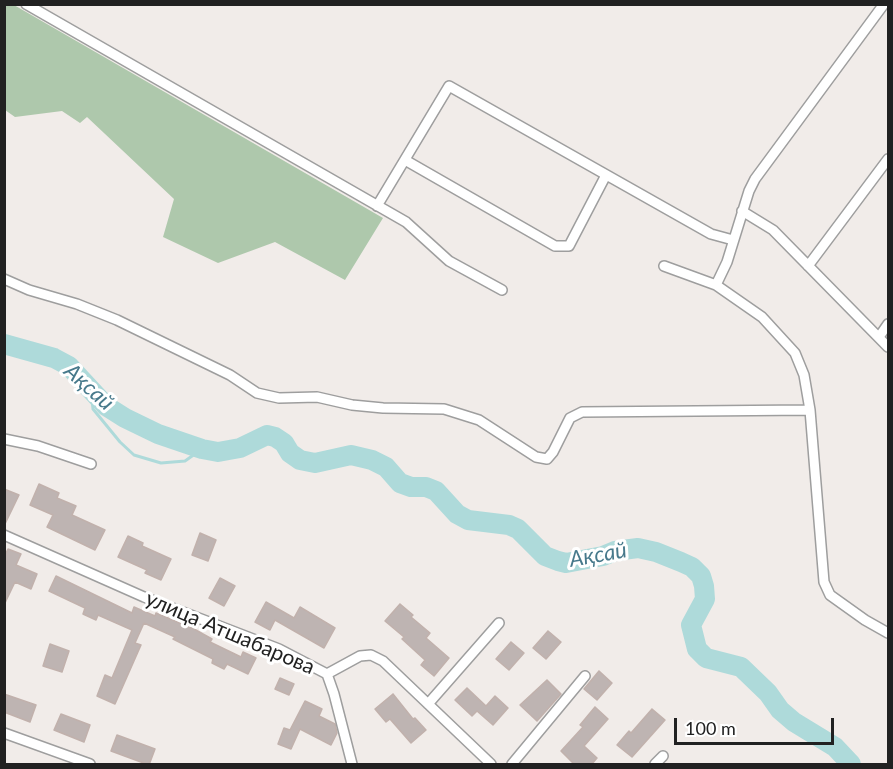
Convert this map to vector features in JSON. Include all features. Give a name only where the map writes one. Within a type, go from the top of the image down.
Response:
[{"type":"street","points":[[26,4],[406,222],[449,261],[502,290]]},
{"type":"street","points":[[716,285],[727,262],[754,179],[884,4]]},
{"type":"street","points":[[377,206],[449,86],[711,234],[733,240]]},
{"type":"street","points":[[808,266],[888,159]]},
{"type":"street","points":[[405,160],[555,246],[569,246],[606,175]]},
{"type":"street","points":[[742,211],[773,230],[888,347]]},
{"type":"street","points":[[664,266],[716,285],[762,317],[795,352],[804,375],[810,410],[824,582],[830,595],[888,633]]},
{"type":"street","points":[[4,279],[29,290],[77,304],[117,320],[230,375],[257,393],[279,398],[317,396],[352,405],[383,408],[444,409],[479,420],[536,457],[547,459],[554,452],[570,418],[582,412],[810,410]]},
{"type":"street","points":[[879,336],[888,324]]},
{"type":"street","points":[[4,439],[38,446],[91,464]]},
{"type":"street","name":"улица Атшабарова","points":[[4,535],[144,597],[279,649],[327,674],[360,656],[371,655],[383,661],[491,765]]},
{"type":"street","points":[[428,704],[499,623]]},
{"type":"street","points":[[327,674],[352,765]]},
{"type":"street","points":[[512,765],[585,676]]},
{"type":"street","points":[[4,733],[90,765]]},
{"type":"street","points":[[655,765],[663,756]]},
{"type":"green space","points":[[4,5],[14,5],[383,218],[345,280],[275,242],[218,263],[163,237],[174,199],[87,117],[80,123],[62,111],[15,117],[5,110]]},
{"type":"building","points":[[39,484],[59,493],[57,498],[76,506],[72,515],[105,530],[95,550],[47,527],[53,515],[30,505]]},
{"type":"building","points":[[4,489],[19,495],[4,526]]},
{"type":"building","points":[[200,533],[216,540],[208,561],[192,555]]},
{"type":"building","points":[[128,536],[143,543],[142,546],[171,559],[161,580],[145,573],[147,570],[118,557]]},
{"type":"building","points":[[8,549],[21,554],[16,565],[37,574],[31,589],[15,582],[4,605],[4,557]]},
{"type":"building","points":[[56,576],[132,613],[134,607],[155,616],[156,613],[194,629],[212,639],[210,642],[241,657],[243,652],[256,658],[248,674],[227,664],[224,669],[212,663],[213,659],[173,639],[175,637],[144,623],[135,643],[141,645],[115,704],[97,696],[105,675],[112,678],[132,630],[98,615],[96,620],[83,614],[85,608],[49,591]]},
{"type":"building","points":[[220,578],[235,586],[224,606],[209,598]]},
{"type":"building","points":[[266,602],[294,618],[300,607],[335,628],[324,648],[275,620],[270,630],[255,622]]},
{"type":"building","points":[[400,604],[430,633],[426,638],[449,658],[434,676],[421,665],[425,660],[402,639],[404,637],[385,621]]},
{"type":"building","points":[[548,631],[561,642],[546,659],[533,648]]},
{"type":"building","points":[[511,642],[524,653],[509,670],[496,659]]},
{"type":"building","points":[[50,644],[69,651],[62,672],[43,666]]},
{"type":"building","points":[[599,671],[612,683],[597,700],[584,689]]},
{"type":"building","points":[[280,678],[294,684],[289,695],[275,689]]},
{"type":"building","points":[[547,680],[561,694],[537,721],[520,705]]},
{"type":"building","points":[[467,688],[486,706],[495,696],[508,708],[493,725],[477,711],[472,716],[455,700]]},
{"type":"building","points":[[4,694],[36,705],[30,722],[4,712]]},
{"type":"building","points":[[393,694],[413,719],[415,718],[426,730],[411,743],[390,719],[386,722],[375,709]]},
{"type":"building","points":[[305,701],[322,709],[319,716],[335,724],[337,733],[331,745],[300,729],[291,749],[278,744],[284,728],[290,730]]},
{"type":"building","points":[[595,707],[608,719],[584,746],[597,758],[591,765],[575,765],[561,751],[583,727],[580,725]]},
{"type":"building","points":[[652,709],[665,720],[632,757],[617,745]]},
{"type":"building","points":[[61,714],[90,725],[84,742],[54,730]]},
{"type":"building","points":[[117,735],[155,749],[149,765],[111,751]]},
{"type":"waterway","name":"Ақсай","points":[[4,344],[54,358],[69,366],[106,406],[125,418],[158,434],[202,449],[218,452],[240,448],[267,435],[284,443],[290,453],[300,460],[315,463],[351,455],[372,460],[386,467],[400,483],[436,491],[457,514],[468,520],[509,525],[518,529],[545,556],[558,561],[566,563],[638,548],[656,552],[692,567],[701,576],[705,599],[691,625],[697,649],[706,658],[741,667],[768,693],[780,710],[794,722],[835,747],[851,764]]},
{"type":"waterway","points":[[91,390],[93,409],[120,442],[134,455],[161,463],[185,461],[202,449]]}]
